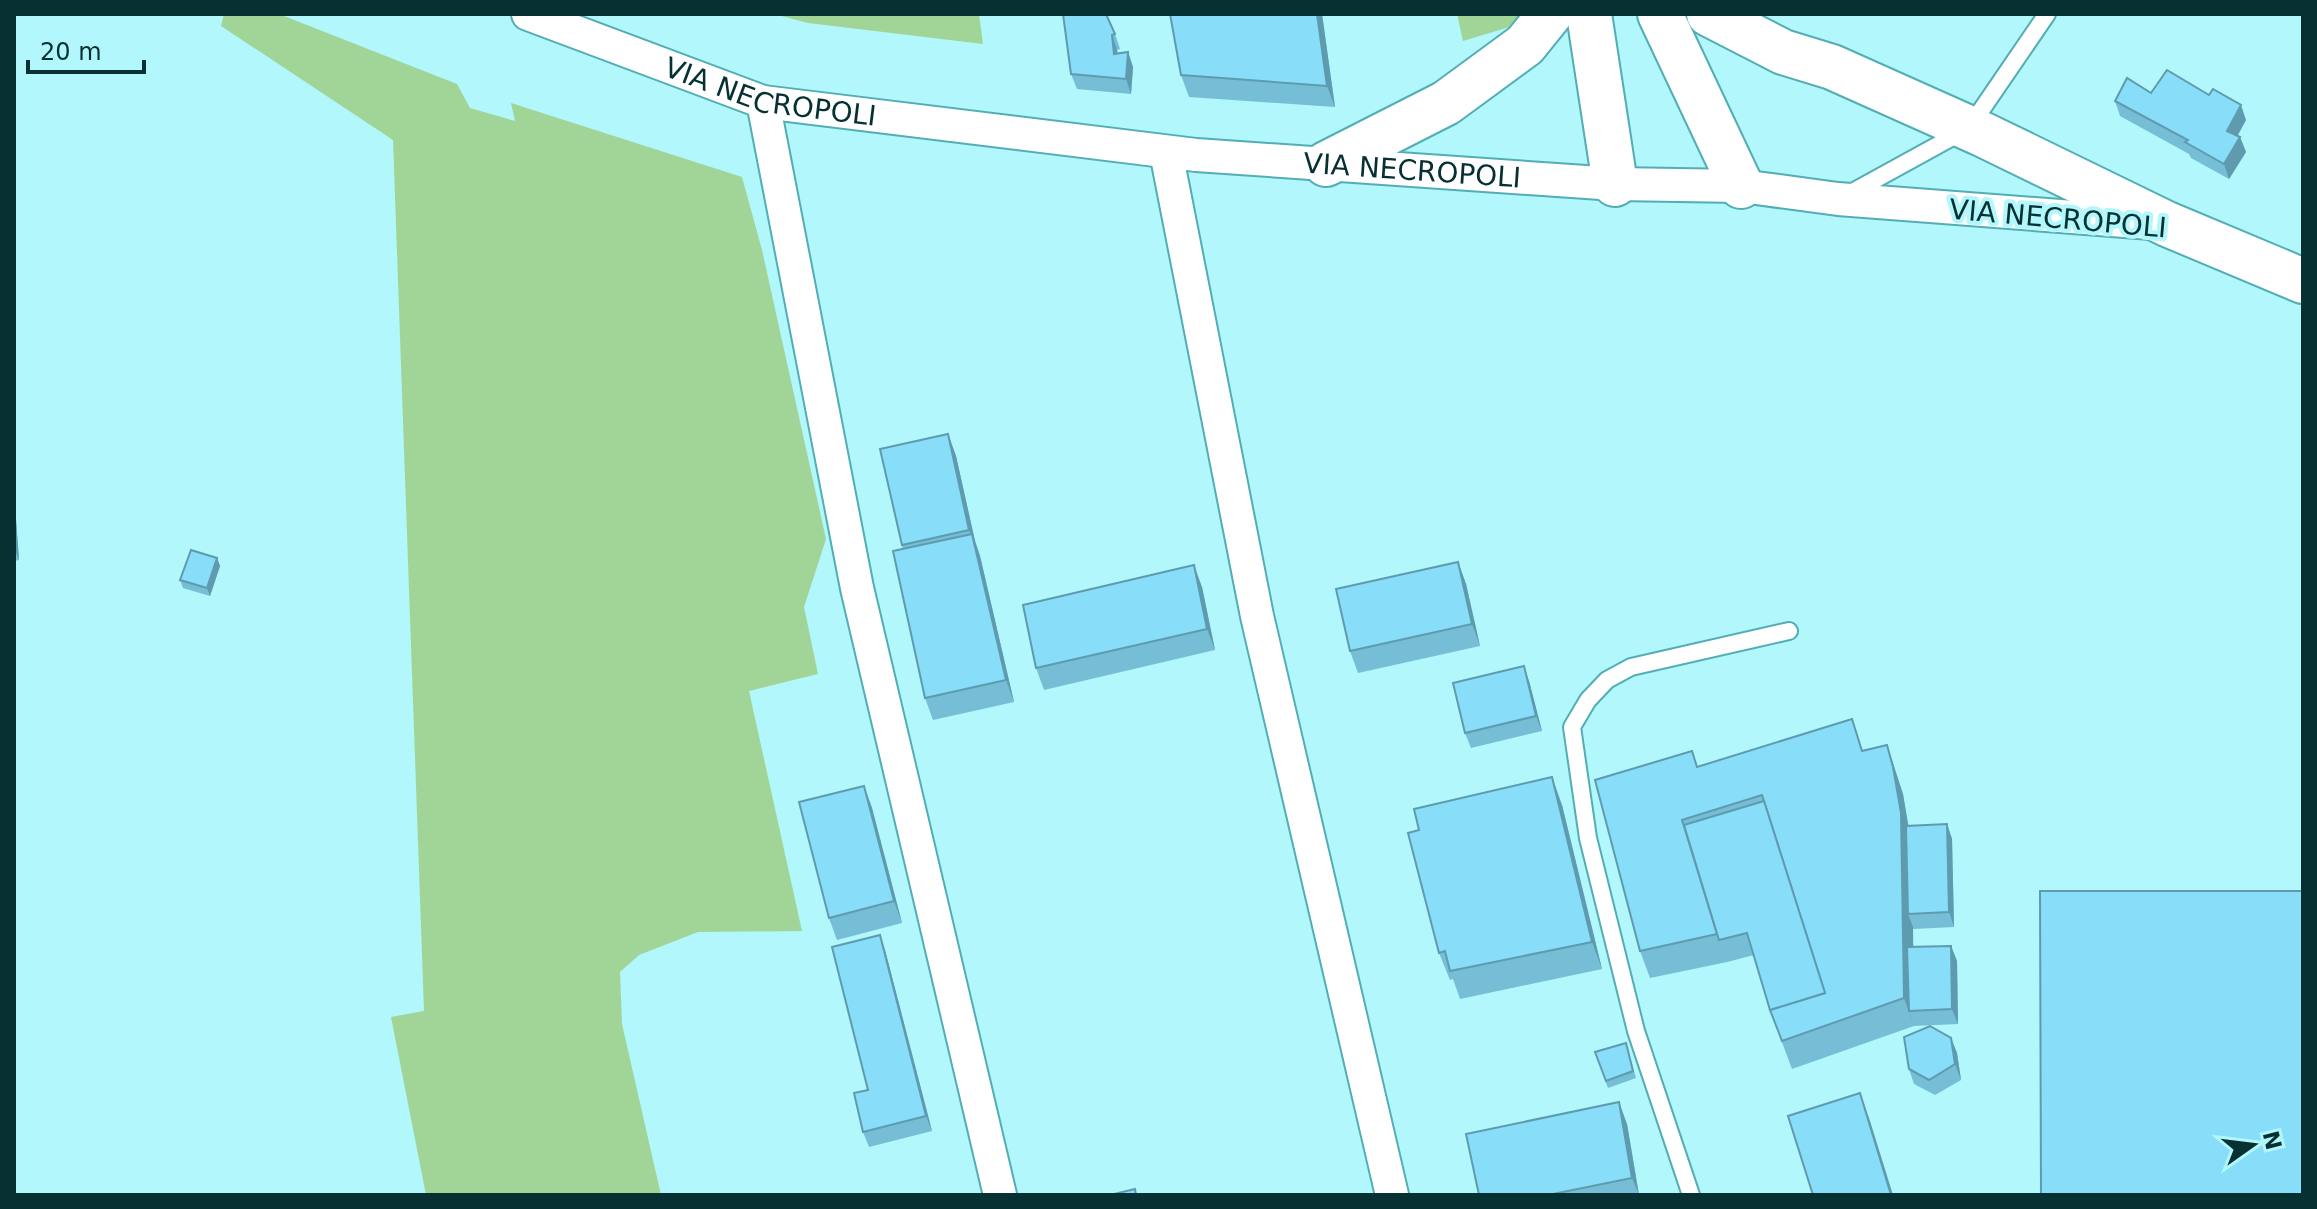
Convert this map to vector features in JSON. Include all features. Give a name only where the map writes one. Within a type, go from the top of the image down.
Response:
[{"type":"main road","points":[[1326,164],[1446,103],[1525,45],[1550,14]]},
{"type":"main road","points":[[1589,14],[1615,184]]},
{"type":"main road","points":[[1660,14],[1741,186]]},
{"type":"main road","points":[[1709,14],[1783,52],[1832,67],[1969,128],[2167,224]]},
{"type":"main road","name":"VIA NECROPOLI","points":[[2167,224],[2303,281]]},
{"type":"street","name":"VIA NECROPOLI","points":[[528,14],[763,102],[1166,152],[1615,184],[1741,186],[1838,199],[2167,224]]},
{"type":"street","points":[[763,102],[857,588],[1000,1195]]},
{"type":"street","points":[[1166,152],[1257,616],[1392,1195]]},
{"type":"lane","points":[[1838,199],[1969,128],[2047,14]]},
{"type":"lane","points":[[1691,1195],[1636,1031],[1588,838],[1572,727],[1588,700],[1607,680],[1631,667],[1789,631]]},
{"type":"green space","points":[[224,14],[279,14],[457,84],[470,108],[515,121],[511,103],[742,177],[762,250],[826,539],[804,607],[818,674],[749,691],[802,931],[698,932],[639,955],[620,972],[622,1024],[661,1195],[426,1195],[391,1017],[424,1011],[393,140],[221,26]]},
{"type":"green space","points":[[774,14],[979,14],[983,44],[808,23]]},
{"type":"green space","points":[[1457,14],[1530,14],[1516,25],[1463,41]]},
{"type":"building","points":[[1063,14],[1106,14],[1115,34],[1112,35],[1114,54],[1128,52],[1126,79],[1071,74]]},
{"type":"building","points":[[1170,14],[1317,14],[1327,86],[1181,75]]},
{"type":"building","points":[[2167,70],[2209,95],[2213,89],[2241,105],[2227,131],[2240,137],[2224,164],[2185,142],[2188,140],[2115,101],[2127,78],[2151,93]]},
{"type":"building","points":[[948,434],[969,530],[902,545],[880,449]]},
{"type":"building","points":[[972,534],[1006,680],[925,698],[893,551]]},
{"type":"building","points":[[191,550],[217,558],[207,588],[180,580]]},
{"type":"building","points":[[1458,562],[1472,624],[1350,651],[1336,589]]},
{"type":"building","points":[[1194,565],[1207,629],[1036,668],[1023,605]]},
{"type":"building","points":[[1524,666],[1536,716],[1465,733],[1453,683]]},
{"type":"building","points":[[1852,719],[1862,751],[1887,745],[1893,767],[1901,813],[1904,998],[1782,1041],[1770,1010],[1825,993],[1762,795],[1682,820],[1717,934],[1640,951],[1595,780],[1692,751],[1697,767]]},
{"type":"building","points":[[1552,777],[1592,942],[1450,971],[1445,951],[1439,953],[1408,833],[1419,830],[1414,809]]},
{"type":"building","points":[[864,786],[894,901],[829,918],[799,802]]},
{"type":"building","points":[[1764,801],[1825,993],[1770,1010],[1747,933],[1719,940],[1684,825]]},
{"type":"building","points":[[1947,824],[1949,912],[1908,914],[1906,826]]},
{"type":"building","points":[[2040,891],[2303,891],[2303,1195],[2041,1195]]},
{"type":"building","points":[[880,935],[926,1116],[863,1132],[854,1093],[868,1090],[832,947]]},
{"type":"building","points":[[1951,946],[1952,1009],[1909,1011],[1907,947]]},
{"type":"building","points":[[1930,1026],[1951,1038],[1955,1064],[1929,1080],[1909,1069],[1904,1037]]},
{"type":"building","points":[[1626,1043],[1633,1071],[1606,1081],[1595,1052]]},
{"type":"building","points":[[1860,1093],[1891,1195],[1813,1195],[1788,1116]]},
{"type":"building","points":[[1619,1102],[1632,1178],[1548,1195],[1479,1195],[1466,1134]]},
{"type":"building","points":[[1135,1189],[1136,1195],[1110,1195]]}]
